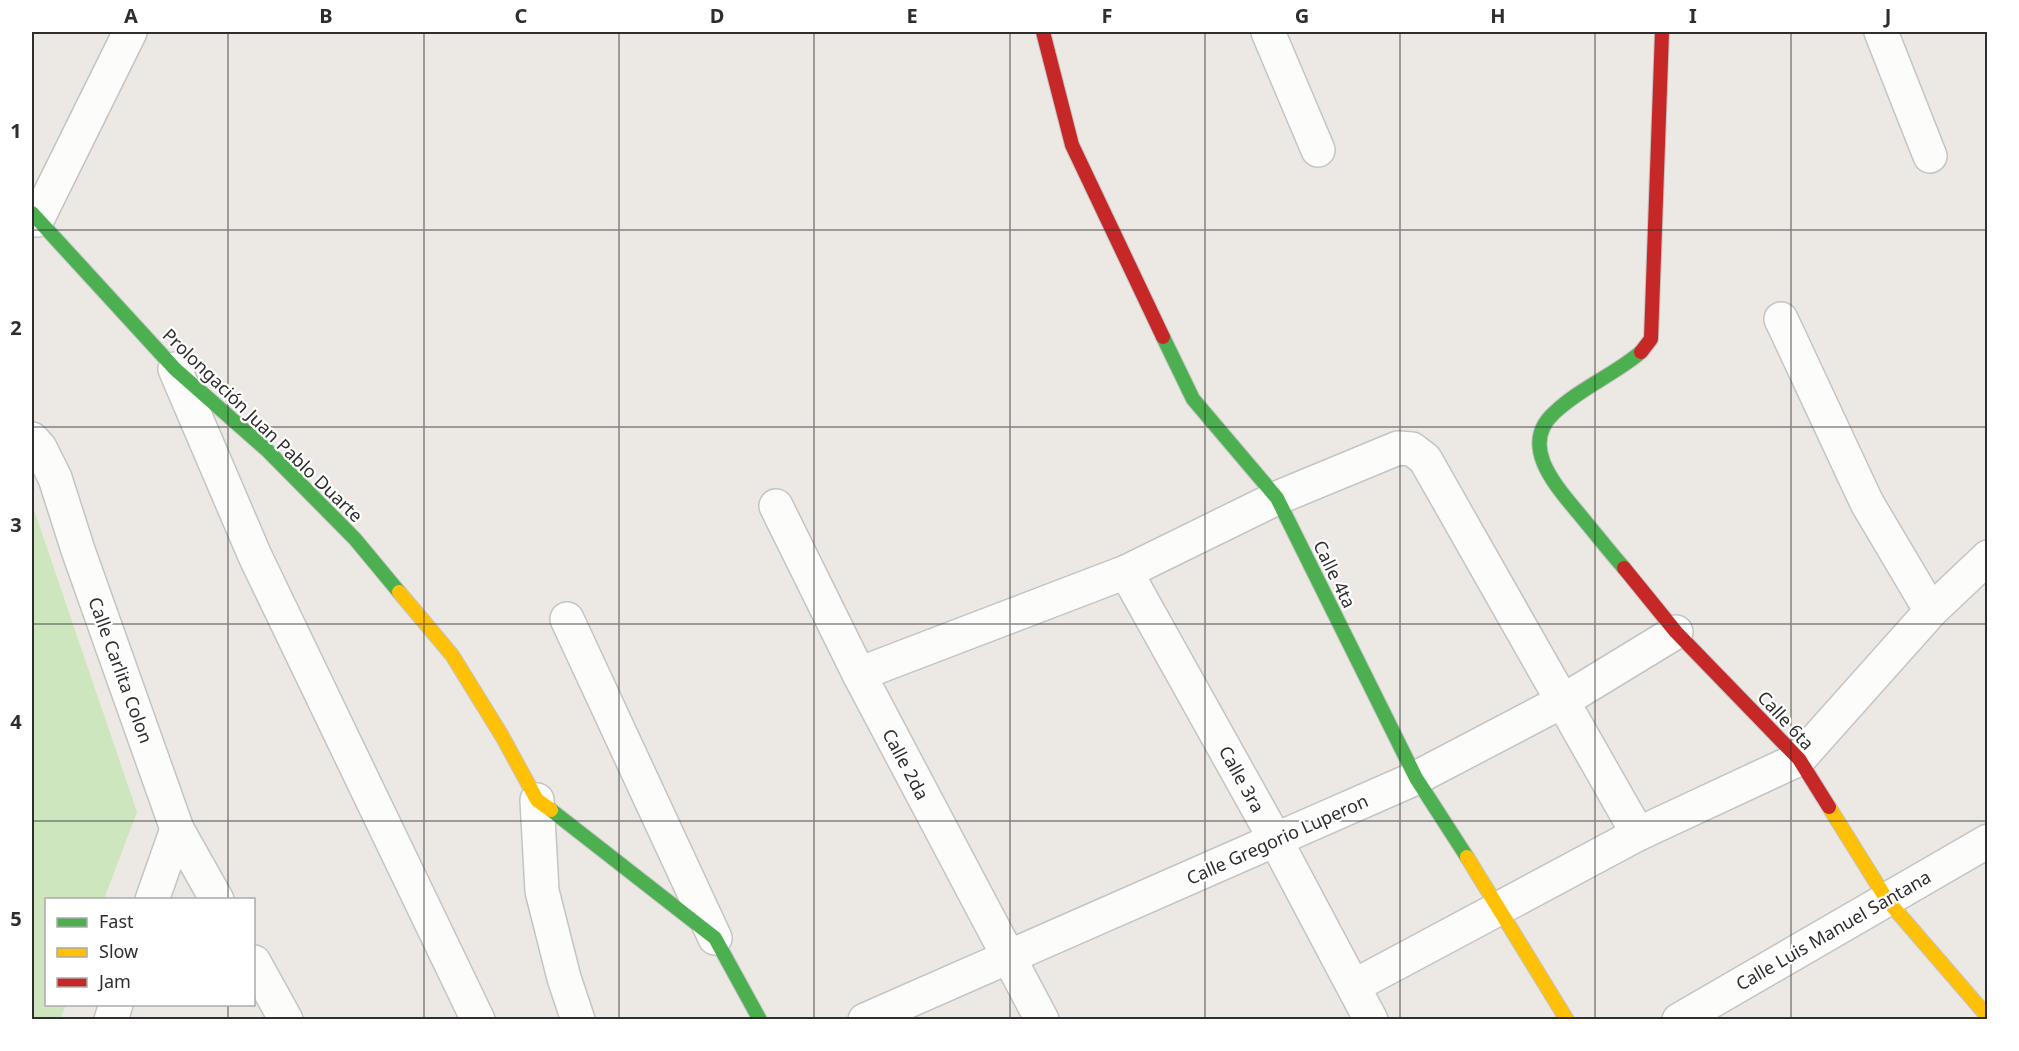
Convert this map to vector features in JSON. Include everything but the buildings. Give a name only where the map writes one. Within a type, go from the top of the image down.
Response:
[{"type":"street","points":[[34,216],[130,32]]},
{"type":"street","name":"Calle 4ta","points":[[1043,32],[1072,145],[1193,399],[1277,498],[1416,778],[1501,909],[1568,1020]]},
{"type":"street","points":[[1268,32],[1318,150]]},
{"type":"street","name":"Calle 6ta","points":[[1662,32],[1651,339],[1647,348],[1610,375],[1554,410],[1540,432],[1542,461],[1548,476],[1676,632],[1799,759],[1887,900],[1988,1017]]},
{"type":"street","points":[[1881,32],[1930,156]]},
{"type":"street","name":"Prolongación Juan Pablo Duarte","points":[[34,216],[175,369],[267,450],[355,539],[452,655],[502,736],[537,800],[715,938],[759,1020]]},
{"type":"street","points":[[1781,319],[1867,503],[1931,611]]},
{"type":"street","points":[[175,369],[255,556],[478,1020]]},
{"type":"street","name":"Calle Carlita Colon","points":[[32,439],[40,448],[55,478],[177,829],[216,898]]},
{"type":"street","points":[[859,674],[1126,572],[1277,498],[1398,448],[1412,449],[1425,459],[1638,834]]},
{"type":"street","name":"Calle 2da","points":[[776,506],[859,674],[1042,1020]]},
{"type":"street","points":[[1353,986],[1638,834],[1799,759],[1931,611],[1988,557]]},
{"type":"street","name":"Calle 3ra","points":[[1126,572],[1275,839],[1371,1020]]},
{"type":"street","points":[[567,619],[715,938]]},
{"type":"street","name":"Calle Gregorio Luperon","points":[[865,1020],[1416,778],[1561,702],[1676,632]]},
{"type":"street","points":[[537,800],[542,891],[578,1020]]},
{"type":"street","points":[[153,898],[177,829]]},
{"type":"street","name":"Calle Luis Manuel Santana","points":[[1679,1020],[1988,841]]},
{"type":"street","points":[[255,964],[286,1020]]},
{"type":"green space","points":[[32,504],[137,812],[104,898],[45,898],[45,1006],[66,1006],[60,1019],[32,1019]]},
{"type":"traffic: fast","points":[[32,213],[175,369],[267,450],[355,539],[399,592]]},
{"type":"traffic: fast","points":[[1163,337],[1193,399],[1277,498],[1416,778],[1467,857]]},
{"type":"traffic: fast","points":[[1624,568],[1552,479],[1540,452],[1540,439],[1544,426],[1564,404],[1641,352]]},
{"type":"traffic: fast","points":[[551,810],[715,938],[760,1020]]},
{"type":"traffic: slow","points":[[399,592],[452,655],[502,736],[537,800],[551,810]]},
{"type":"traffic: slow","points":[[1829,807],[1887,900],[1988,1017]]},
{"type":"traffic: slow","points":[[1467,857],[1567,1020]]},
{"type":"traffic: jam","points":[[1043,32],[1072,145],[1163,337]]},
{"type":"traffic: jam","points":[[1641,352],[1651,339],[1662,32]]},
{"type":"traffic: jam","points":[[1624,568],[1676,632],[1799,759],[1829,807]]}]
